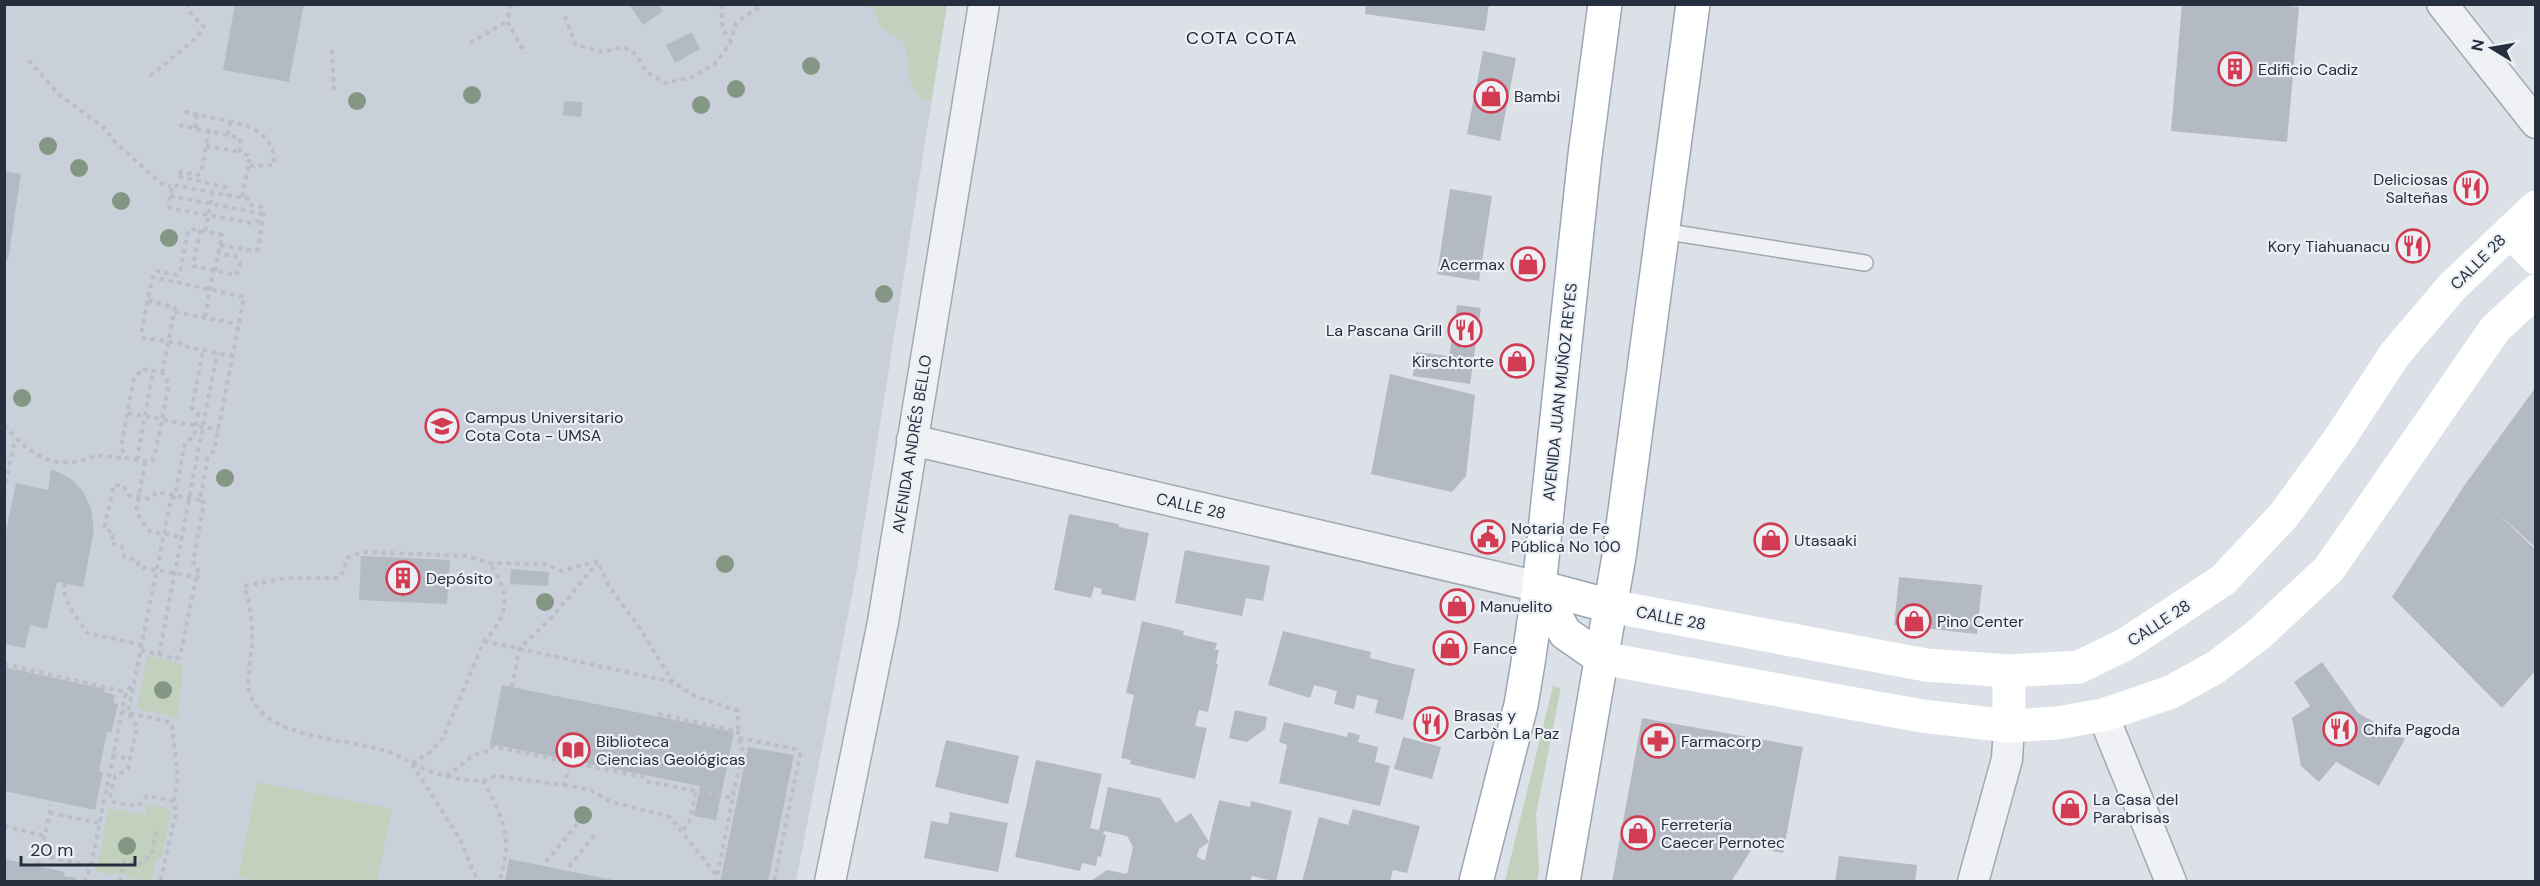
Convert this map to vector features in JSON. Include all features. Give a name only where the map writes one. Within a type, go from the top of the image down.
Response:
[{"type":"main road","name":"AVENIDA JUAN MUÑOZ REYES","points":[[1476,882],[1521,705],[1539,587],[1585,155],[1605,4]]},
{"type":"main road","points":[[1563,882],[1619,556],[1693,4]]},
{"type":"main road","name":"CALLE 28","points":[[1539,587],[1610,606],[1926,665],[2009,671],[2079,667],[2126,644],[2223,580],[2284,515],[2340,438],[2395,354],[2452,287],[2535,207]]},
{"type":"main road","points":[[2510,231],[2535,258]]},
{"type":"main road","points":[[1539,587],[1565,633],[1601,658],[1922,716],[2009,726],[2057,723],[2103,715],[2170,692],[2216,667],[2258,635],[2329,569],[2495,328],[2535,291]]},
{"type":"main road","points":[[2079,667],[2103,715]]},
{"type":"main road","points":[[2009,671],[2009,726]]},
{"type":"street","name":"AVENIDA ANDRÉS BELLO","points":[[830,882],[884,622],[984,4]]},
{"type":"street","points":[[2442,4],[2535,123]]},
{"type":"street","name":"CALLE 28","points":[[912,440],[1539,587]]},
{"type":"street","points":[[2103,715],[2171,882]]},
{"type":"street","points":[[1973,882],[2007,759],[2009,726]]},
{"type":"lane","points":[[1662,231],[1865,263]]},
{"type":"path","points":[[150,76],[181,52],[204,27],[190,12],[187,4]]},
{"type":"path","points":[[511,4],[507,21],[525,53]]},
{"type":"path","points":[[722,4],[721,23],[731,41]]},
{"type":"path","points":[[565,16],[575,44],[602,52],[624,46],[637,55],[646,72],[666,83],[692,76],[715,64],[731,41],[736,23],[763,4]]},
{"type":"path","points":[[470,43],[507,21]]},
{"type":"path","points":[[332,50],[334,92]]},
{"type":"path","points":[[29,60],[57,93],[103,127],[116,143],[161,183],[171,187]]},
{"type":"path","points":[[180,111],[245,123],[261,134],[269,143],[274,165],[248,166]]},
{"type":"path","points":[[195,128],[197,115]]},
{"type":"path","points":[[228,135],[230,121]]},
{"type":"path","points":[[179,125],[241,139],[240,152]]},
{"type":"path","points":[[209,130],[201,173],[198,175],[181,172],[177,176],[225,187],[226,194]]},
{"type":"path","points":[[206,146],[250,156],[242,197]]},
{"type":"path","points":[[171,187],[175,184],[242,197],[249,199],[251,205],[264,210],[258,249],[255,251],[220,245]]},
{"type":"path","points":[[171,187],[168,205],[170,208],[251,223],[262,220]]},
{"type":"path","points":[[205,231],[213,192]]},
{"type":"path","points":[[170,196],[264,214]]},
{"type":"path","points":[[205,317],[222,235],[192,229],[188,231],[180,272],[177,275],[157,271],[153,277],[142,336],[169,340],[232,356]]},
{"type":"path","points":[[200,230],[193,266],[236,275],[240,263],[236,256],[219,254]]},
{"type":"path","points":[[153,277],[243,295],[214,451],[208,456],[200,500]]},
{"type":"path","points":[[148,300],[174,306],[175,312],[162,373]]},
{"type":"path","points":[[175,312],[238,324]]},
{"type":"path","points":[[174,801],[147,796],[138,806],[113,802],[110,797],[115,776],[128,769],[137,726],[128,713],[171,499],[176,496],[185,442],[194,437],[198,414],[192,408],[203,350]]},
{"type":"path","points":[[159,655],[217,353]]},
{"type":"path","points":[[4,425],[15,438],[38,456],[55,462],[78,461],[101,455],[146,462],[153,460],[169,384],[168,379],[162,373],[143,369],[134,378],[121,447],[126,458]]},
{"type":"path","points":[[137,460],[153,371]]},
{"type":"path","points":[[128,413],[218,430]]},
{"type":"path","points":[[4,492],[15,438]]},
{"type":"path","points":[[146,462],[136,512],[149,531],[182,537]]},
{"type":"path","points":[[65,583],[63,591],[67,602],[87,633],[142,647],[159,655],[177,659],[180,656],[198,578],[198,569],[193,562],[204,503],[200,500],[157,492],[150,499],[128,495],[124,486],[112,486],[104,528],[114,534],[111,543],[122,547],[124,557],[137,560],[139,567],[198,578]]},
{"type":"path","points":[[598,561],[561,571],[546,564],[489,563],[468,556],[362,552],[347,558],[344,571],[339,578],[286,578],[244,586],[249,600],[250,616],[250,692],[267,717],[280,724],[317,737],[387,752],[428,773],[463,780],[483,781],[496,776],[564,785],[591,790],[609,801],[670,817],[683,830],[717,879]]},
{"type":"path","points":[[512,687],[519,649],[554,615],[598,561]]},
{"type":"path","points":[[598,561],[607,583],[641,630],[673,682]]},
{"type":"path","points":[[411,763],[429,753],[443,738],[484,641],[495,629],[504,602],[504,589],[489,563]]},
{"type":"path","points":[[484,641],[673,682],[694,696],[738,711],[738,738],[743,746],[717,879]]},
{"type":"path","points":[[4,664],[126,692]]},
{"type":"path","points":[[84,882],[91,866],[121,711],[126,692],[134,682]]},
{"type":"path","points":[[121,711],[170,722],[172,727],[178,778],[174,801],[176,812],[160,882]]},
{"type":"path","points":[[658,714],[738,731]]},
{"type":"path","points":[[738,738],[796,750],[800,755],[774,882]]},
{"type":"path","points":[[447,776],[474,755],[489,749],[643,777],[645,781],[732,798]]},
{"type":"path","points":[[112,755],[130,759]]},
{"type":"path","points":[[411,763],[460,839],[478,882]]},
{"type":"path","points":[[564,785],[569,769]]},
{"type":"path","points":[[483,781],[506,836],[506,851],[500,882]]},
{"type":"path","points":[[683,830],[690,820],[696,791]]},
{"type":"path","points":[[104,796],[110,797]]},
{"type":"path","points":[[36,863],[39,864],[50,813],[49,805]]},
{"type":"path","points":[[50,813],[98,823]]},
{"type":"path","points":[[546,862],[578,823]]},
{"type":"path","points":[[4,826],[45,836]]},
{"type":"path","points":[[120,882],[124,861],[140,864],[152,854],[156,831]]},
{"type":"path","points":[[569,867],[594,835]]},
{"type":"path","points":[[41,855],[91,866]]},
{"type":"path","points":[[103,882],[105,880],[111,882]]},
{"type":"shaded area","name":"Campus Universitario Cota Cota - UMSA","points":[[5,5],[947,5],[857,569],[796,881],[5,882]]},
{"type":"green space","points":[[866,5],[947,5],[931,101],[922,99],[912,85],[902,41],[882,28],[875,13]]},
{"type":"green space","points":[[147,656],[183,664],[178,718],[137,709]]},
{"type":"green space","points":[[1553,686],[1560,688],[1560,692],[1536,815],[1539,870],[1537,881],[1505,881]]},
{"type":"green space","points":[[257,782],[392,809],[377,881],[258,882],[238,877]]},
{"type":"green space","points":[[147,804],[168,808],[167,810],[171,811],[161,859],[156,859],[152,880],[128,878],[128,875],[115,872],[114,875],[96,871],[109,808],[145,815]]},
{"type":"building","points":[[235,4],[304,4],[289,82],[223,70]]},
{"type":"building","points":[[629,4],[657,4],[663,11],[643,25]]},
{"type":"building","points":[[1366,4],[1489,4],[1485,31],[1365,14]]},
{"type":"building","name":"Edificio Cadiz","points":[[2182,4],[2269,4],[2299,7],[2287,142],[2171,131]]},
{"type":"building","points":[[692,32],[700,49],[675,63],[666,45]]},
{"type":"building","name":"Bambi","points":[[1483,51],[1516,58],[1500,141],[1467,134]]},
{"type":"building","points":[[564,101],[583,102],[581,117],[563,115]]},
{"type":"building","points":[[4,171],[21,174],[8,260],[4,260]]},
{"type":"building","points":[[1450,189],[1492,196],[1479,281],[1437,274]]},
{"type":"building","name":"La Pascana Grill","points":[[1457,305],[1481,308],[1470,384],[1413,376],[1416,352],[1449,356]]},
{"type":"building","points":[[1390,374],[1475,395],[1466,476],[1452,492],[1371,474]]},
{"type":"building","points":[[2536,387],[2536,548],[2494,510],[2536,550],[2536,670],[2502,708],[2392,597],[2466,483]]},
{"type":"building","points":[[51,469],[70,478],[83,491],[91,508],[94,530],[83,587],[57,582],[47,629],[30,625],[25,648],[4,644],[4,540],[16,483],[48,490]]},
{"type":"building","points":[[1069,514],[1119,524],[1119,527],[1149,533],[1135,601],[1101,594],[1102,589],[1094,587],[1091,598],[1054,590]]},
{"type":"building","points":[[1185,550],[1270,566],[1263,601],[1246,598],[1242,616],[1175,603]]},
{"type":"building","name":"Depósito","points":[[361,556],[450,560],[447,604],[359,600]]},
{"type":"building","points":[[511,569],[549,572],[548,586],[510,584]]},
{"type":"building","points":[[1899,577],[1982,585],[1977,634],[1894,625]]},
{"type":"building","points":[[1142,621],[1184,631],[1183,635],[1217,643],[1215,650],[1219,650],[1216,664],[1218,664],[1208,712],[1199,710],[1195,726],[1207,728],[1195,779],[1130,764],[1131,760],[1121,758],[1134,695],[1126,693]]},
{"type":"building","points":[[1283,631],[1371,652],[1370,658],[1415,669],[1403,720],[1375,713],[1378,700],[1357,695],[1354,709],[1334,704],[1337,691],[1314,685],[1310,698],[1268,685]]},
{"type":"building","name":"Chifa Pagoda","points":[[2322,662],[2358,713],[2405,739],[2379,786],[2336,762],[2319,782],[2301,766],[2292,718],[2310,706],[2294,682]]},
{"type":"building","points":[[4,667],[105,689],[104,692],[115,695],[113,703],[118,704],[111,733],[107,732],[99,772],[103,772],[95,810],[4,791]]},
{"type":"building","points":[[502,685],[734,732],[716,820],[694,816],[700,786],[490,744]]},
{"type":"building","points":[[1235,710],[1267,717],[1265,729],[1247,742],[1229,738]]},
{"type":"building","points":[[1642,718],[1803,747],[1783,853],[1753,847],[1731,882],[1612,882]]},
{"type":"building","points":[[1284,722],[1347,737],[1348,732],[1360,735],[1358,742],[1378,747],[1375,762],[1390,766],[1380,806],[1279,783],[1287,745],[1279,742]]},
{"type":"building","points":[[1403,737],[1441,747],[1432,779],[1394,769]]},
{"type":"building","points":[[946,740],[1019,756],[1008,804],[935,787]]},
{"type":"building","points":[[748,747],[794,755],[768,882],[720,882]]},
{"type":"building","points":[[1036,760],[1102,774],[1090,828],[1099,830],[1108,787],[1160,798],[1176,823],[1191,813],[1209,842],[1219,800],[1250,807],[1251,801],[1292,811],[1276,882],[1252,876],[1250,882],[1089,882],[1107,870],[1127,874],[1133,847],[1127,836],[1104,831],[1103,834],[1106,835],[1101,857],[1098,856],[1096,866],[1082,863],[1080,871],[1015,857]],"holes":[[[1209,842],[1205,860],[1202,860],[1197,856],[1199,849]]]},
{"type":"building","points":[[1353,809],[1420,826],[1407,873],[1393,870],[1390,882],[1302,882],[1319,817],[1348,825]]},
{"type":"building","points":[[950,812],[1008,823],[998,872],[924,858],[931,821],[948,824]]},
{"type":"building","points":[[1839,856],[1917,865],[1915,882],[1835,882]]},
{"type":"building","points":[[4,859],[65,872],[64,876],[76,878],[75,882],[4,882]]},
{"type":"building","points":[[509,859],[613,880],[613,882],[505,882]]},
{"type":"place","name":"Edificio Cadiz","points":[[2235,69]]},
{"type":"place","name":"Bambi","points":[[1491,96]]},
{"type":"place","name":"Deliciosas Salteñas","points":[[2471,188]]},
{"type":"place","name":"Kory Tiahuanacu","points":[[2413,246]]},
{"type":"place","name":"Acermax","points":[[1528,264]]},
{"type":"place","name":"La Pascana Grill","points":[[1465,330]]},
{"type":"place","name":"Kirschtorte","points":[[1517,361]]},
{"type":"place","name":"Campus Universitario Cota Cota - UMSA","points":[[442,426]]},
{"type":"place","name":"Notaria de Fe Pública No 100","points":[[1488,537]]},
{"type":"place","name":"Utasaaki","points":[[1771,540]]},
{"type":"place","name":"Depósito","points":[[403,578]]},
{"type":"place","name":"Manuelito","points":[[1457,606]]},
{"type":"place","name":"Pino Center","points":[[1914,621]]},
{"type":"place","name":"Fance","points":[[1450,648]]},
{"type":"place","name":"Brasas y Carbòn La Paz","points":[[1431,724]]},
{"type":"place","name":"Chifa Pagoda","points":[[2340,729]]},
{"type":"place","name":"Farmacorp","points":[[1658,741]]},
{"type":"place","name":"Biblioteca Ciencias Geológicas","points":[[573,750]]},
{"type":"place","name":"La Casa del Parabrisas","points":[[2070,808]]},
{"type":"place","name":"Ferretería Caecer Pernotec","points":[[1638,833]]},
{"type":"district","name":"COTA COTA","points":[[1242,38]]}]
